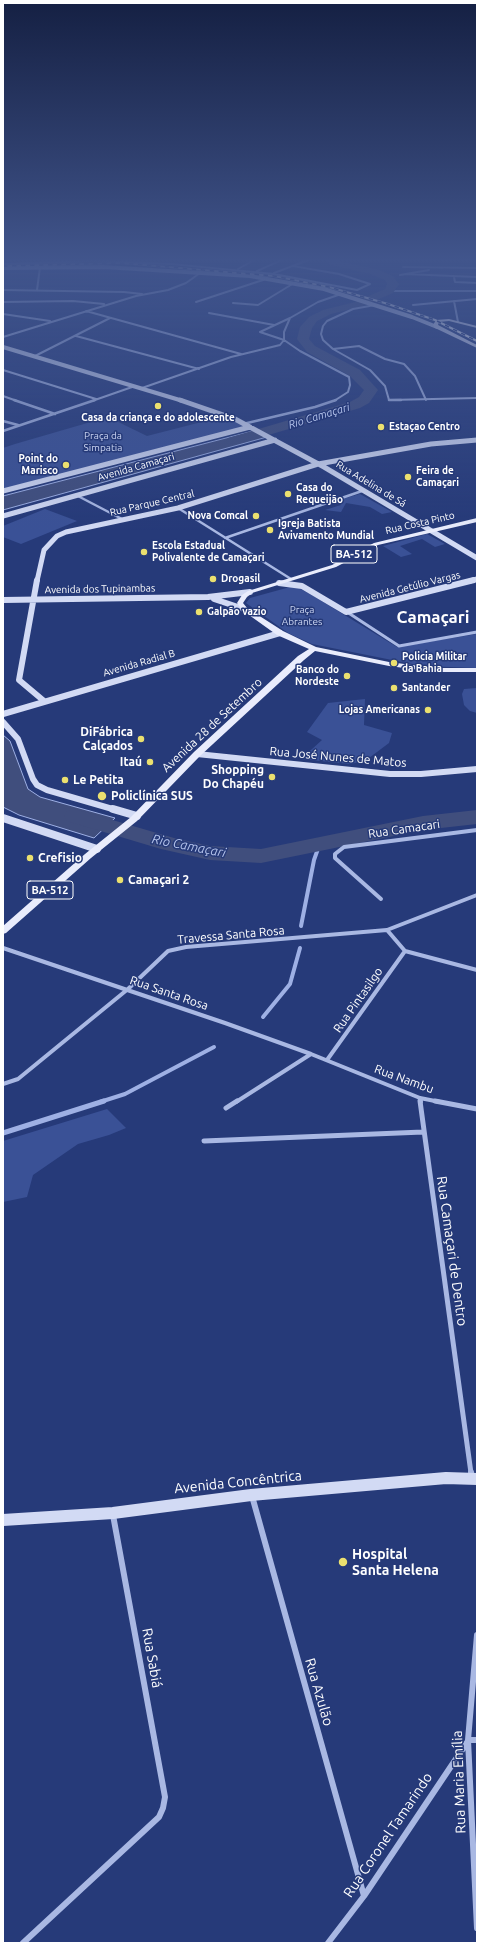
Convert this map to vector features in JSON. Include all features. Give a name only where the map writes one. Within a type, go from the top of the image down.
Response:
[{"type":"main road","name":"Rua Costa Pinto","points":[[279,583],[334,566],[376,544],[477,520]]},
{"type":"main road","name":"BA-512","points":[[250,592],[279,583]]},
{"type":"main road","points":[[250,592],[244,596],[240,603],[244,609],[280,633],[314,649],[435,670],[477,670]]},
{"type":"main road","name":"Avenida 28 de Setembro","points":[[3,931],[97,849],[134,819],[197,754],[301,658],[314,649]]},
{"type":"street","name":"Rua Adelina de Sá","points":[[13,350],[215,411],[253,428],[318,464],[477,558]]},
{"type":"street","points":[[35,356],[48,350]]},
{"type":"street","points":[[127,350],[199,369]]},
{"type":"street","points":[[228,350],[243,354]]},
{"type":"street","points":[[142,388],[231,357],[263,350]]},
{"type":"street","points":[[244,424],[316,407],[332,402],[348,392],[350,385],[349,377],[298,350]]},
{"type":"street","points":[[334,350],[370,370],[385,386],[388,400],[477,398]]},
{"type":"street","points":[[367,350],[385,359],[404,364],[415,376],[426,400]]},
{"type":"street","points":[[3,370],[97,400]]},
{"type":"street","points":[[3,431],[136,386]]},
{"type":"street","points":[[3,396],[55,414]]},
{"type":"street","points":[[3,421],[19,426]]},
{"type":"street","name":"Avenida Camaçari","points":[[3,492],[253,428]]},
{"type":"street","name":"Avenida Camaçari","points":[[3,516],[272,438]]},
{"type":"street","name":"Rua Parque Central","points":[[44,700],[19,680],[33,599],[44,550],[57,536],[66,532],[122,519],[178,508],[318,464],[432,444],[477,440]]},
{"type":"street","points":[[225,538],[362,491]]},
{"type":"street","points":[[76,494],[122,519]]},
{"type":"street","points":[[178,508],[292,579]]},
{"type":"street","name":"Avenida Getúlio Vargas","points":[[346,612],[477,579]]},
{"type":"street","points":[[279,583],[302,586],[399,646],[477,632]]},
{"type":"street","name":"Avenida dos Tupinambas","points":[[3,600],[197,597],[250,592]]},
{"type":"street","name":"Avenida dos Tupinambas","points":[[197,597],[216,599],[244,609]]},
{"type":"street","name":"Avenida Radial B","points":[[3,714],[44,700],[280,633]]},
{"type":"street","points":[[3,722],[18,739],[33,779],[37,785],[47,790],[134,819]]},
{"type":"street","name":"Rua José Nunes de Matos","points":[[197,754],[390,774],[429,774],[477,768]]},
{"type":"street","points":[[3,818],[97,849]]},
{"type":"street","name":"Rua Camacari","points":[[381,899],[335,858],[336,854],[344,848],[477,830]]},
{"type":"street","name":"Travessa Santa Rosa","points":[[3,1084],[18,1079],[128,989],[168,951],[186,947],[387,930],[477,895]]},
{"type":"street","points":[[387,930],[405,951],[477,970]]},
{"type":"street","name":"Rua Santa Rosa","points":[[3,948],[128,989],[327,1060]]},
{"type":"street","name":"Rua Pintasilgo","points":[[327,1060],[405,951]]},
{"type":"street","points":[[226,1108],[310,1054]]},
{"type":"street","name":"Rua Nambu","points":[[327,1060],[420,1098],[477,1109]]},
{"type":"street","name":"Rua Camaçari de Dentro","points":[[420,1098],[423,1132],[475,1478]]},
{"type":"street","points":[[204,1141],[423,1132]]},
{"type":"street","name":"Avenida Concêntrica","points":[[3,1520],[113,1513],[251,1495],[446,1478],[475,1478]]},
{"type":"street","name":"Rua Azulão","points":[[251,1495],[364,1896]]},
{"type":"street","name":"Rua Sabiá","points":[[23,1943],[158,1817],[163,1808],[165,1797],[113,1513]]},
{"type":"street","name":"Rua Maria Emília","points":[[477,1635],[468,1740],[477,1928]]},
{"type":"street","points":[[468,1740],[477,1740]]},
{"type":"street","name":"Rua Coronel Tamarindo","points":[[328,1943],[364,1896],[468,1740]]},
{"type":"green space","name":"Praça da Simpatia","points":[[225,416],[251,426],[3,489],[3,448],[15,444],[108,417],[147,436]]},
{"type":"green space","points":[[360,494],[392,512],[382,514],[370,507],[346,503],[341,512],[325,510],[341,505],[335,501]]},
{"type":"green space","points":[[45,509],[77,521],[21,544],[3,537],[3,526]]},
{"type":"green space","points":[[427,534],[445,544],[435,547],[422,539],[400,546],[412,554],[401,557],[383,546]]},
{"type":"green space","name":"Praça Abrantes","points":[[290,587],[299,588],[310,594],[397,647],[477,634],[477,668],[422,666],[312,644],[288,633],[246,603],[250,598]]},
{"type":"green space","points":[[477,688],[477,713],[470,711],[464,705],[462,694],[464,689]]},
{"type":"green space","points":[[365,699],[364,725],[392,733],[389,743],[365,761],[350,764],[301,759],[322,740],[307,732],[328,703]]},
{"type":"green space","points":[[107,1109],[126,1128],[109,1135],[78,1144],[33,1175],[27,1197],[3,1202],[3,1141]]},
{"type":"shaded area","points":[[253,431],[267,437],[3,510],[3,496]]},
{"type":"shaded area","points":[[3,735],[10,741],[28,789],[40,797],[115,818],[94,838],[19,815],[3,807]]},
{"type":"waterway","name":"Rio Camaçari","points":[[233,441],[355,405],[364,400],[371,390],[355,373],[312,350]]},
{"type":"waterway","name":"Rio Camaçari","points":[[75,816],[169,844],[210,853],[261,856],[423,823],[477,817]]},
{"type":"waterway","points":[[301,926],[314,860],[320,843]]},
{"type":"waterway","points":[[263,1017],[290,984],[300,948]]},
{"type":"waterway","points":[[100,1102],[125,1094],[214,1047]]},
{"type":"waterway","points":[[3,1133],[104,1101]]},
{"type":"place","name":"Casa da criança e do adolescente","points":[[158,406]]},
{"type":"place","name":"Estaçao Centro","points":[[381,427]]},
{"type":"place","name":"Point do Marisco","points":[[66,465]]},
{"type":"place","name":"Feira de Camaçari","points":[[408,477]]},
{"type":"place","name":"Casa do Requeijão","points":[[288,494]]},
{"type":"place","name":"Nova Comcal","points":[[256,516]]},
{"type":"place","name":"Igreja Batista Avivamento Mundial","points":[[270,530]]},
{"type":"place","name":"Escola Estadual Polivalente de Camaçari","points":[[144,552]]},
{"type":"place","name":"Drogasil","points":[[213,579]]},
{"type":"place","name":"Galpão vazio","points":[[199,612]]},
{"type":"place","name":"Policia Militar da Bahia","points":[[394,663]]},
{"type":"place","name":"Banco do Nordeste","points":[[347,676]]},
{"type":"place","name":"Santander","points":[[394,688]]},
{"type":"place","name":"Lojas Americanas","points":[[428,710]]},
{"type":"place","name":"DiFábrica Calçados","points":[[141,739]]},
{"type":"place","name":"Itaú","points":[[150,762]]},
{"type":"place","name":"Shopping Do Chapéu","points":[[272,777]]},
{"type":"place","name":"Le Petita","points":[[65,780]]},
{"type":"place","name":"Policlínica SUS","points":[[102,796]]},
{"type":"place","name":"Crefisio","points":[[30,858]]},
{"type":"place","name":"Camaçari 2","points":[[120,880]]},
{"type":"place","name":"Hospital Santa Helena","points":[[343,1562]]},
{"type":"district","name":"Camaçari","points":[[433,617]]}]
